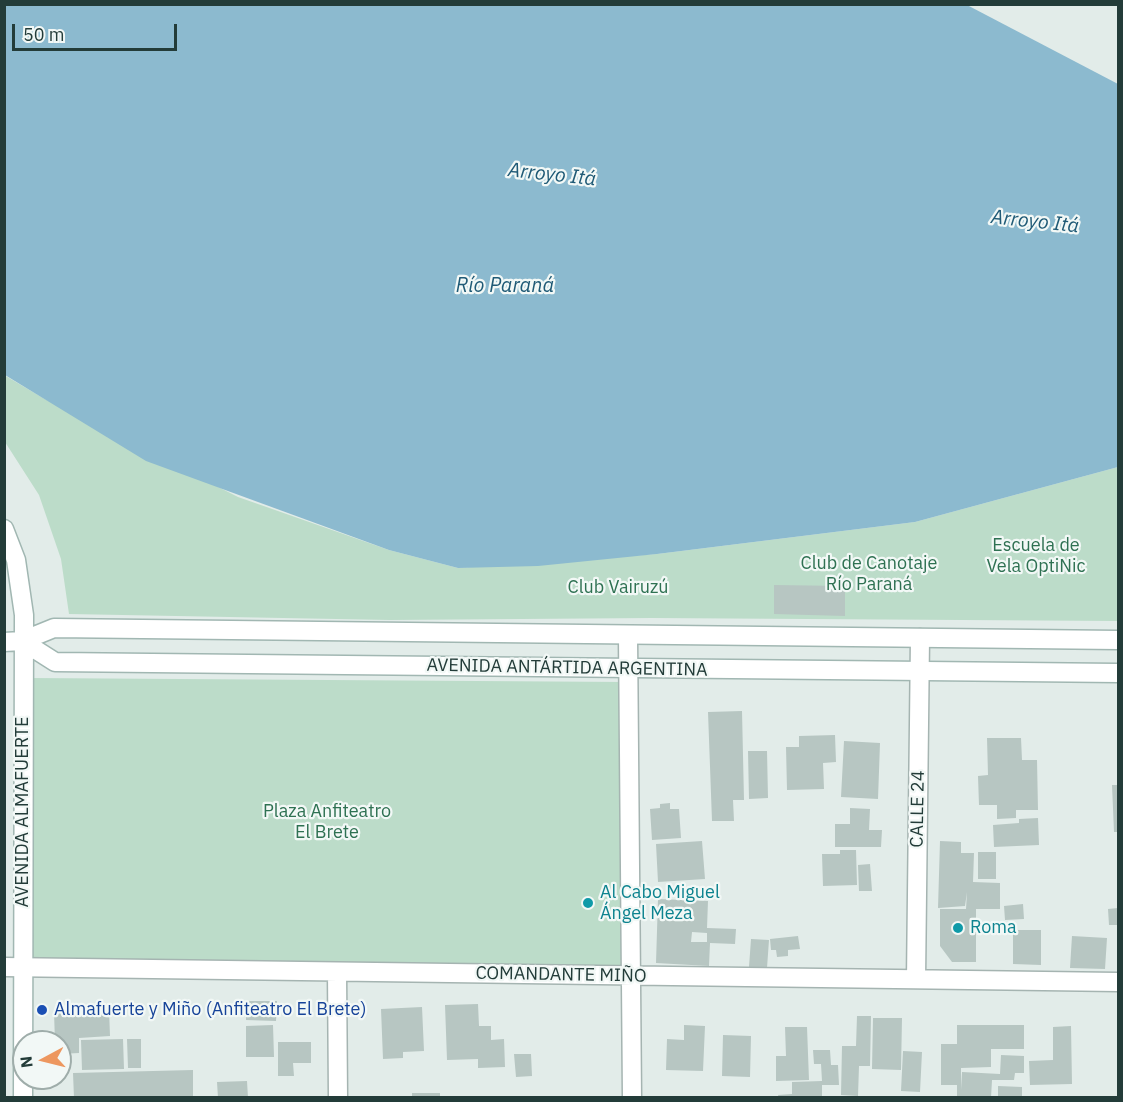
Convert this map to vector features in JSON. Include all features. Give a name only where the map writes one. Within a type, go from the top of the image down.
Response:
[{"type":"main road","name":"AVENIDA ALMAFUERTE","points":[[4,529],[16,560],[24,615],[13,641],[23,968],[23,1098]]},
{"type":"main road","name":"AVENIDA ANTÁRTIDA ARGENTINA","points":[[13,641],[54,628],[1119,640]]},
{"type":"main road","points":[[628,636],[632,1098]]},
{"type":"main road","name":"CALLE 24","points":[[916,979],[920,638]]},
{"type":"main road","name":"AVENIDA ANTÁRTIDA ARGENTINA","points":[[13,641],[55,662],[1119,673]]},
{"type":"main road","name":"COMANDANTE MIÑO","points":[[4,967],[1119,982]]},
{"type":"main road","points":[[337,972],[338,1098]]},
{"type":"green space","points":[[4,375],[43,398],[238,497],[389,550],[458,568],[657,554],[915,522],[1118,467],[1118,621],[652,618],[390,620],[69,614],[61,559],[39,495],[5,442]]},
{"type":"green space","name":"Plaza Anfiteatro El Brete","points":[[31,678],[625,682],[624,966],[29,962]]},
{"type":"water","name":"Río Paraná","points":[[5,4],[967,5],[1118,84],[1118,467],[915,522],[657,554],[538,566],[458,568],[389,550],[146,461],[5,375]]},
{"type":"building","points":[[774,585],[845,586],[845,616],[774,614]]},
{"type":"building","points":[[742,711],[744,800],[733,800],[734,821],[712,821],[708,712]]},
{"type":"building","points":[[835,735],[836,762],[823,763],[824,789],[787,790],[786,747],[799,747],[799,736]]},
{"type":"building","points":[[987,738],[1021,738],[1022,760],[1037,760],[1038,810],[1016,810],[1016,818],[997,819],[997,805],[979,805],[978,776],[988,775]]},
{"type":"building","points":[[844,741],[880,743],[878,799],[841,797]]},
{"type":"building","points":[[748,751],[767,751],[768,798],[749,799]]},
{"type":"building","points":[[1112,785],[1118,785],[1118,832],[1114,832]]},
{"type":"building","points":[[670,803],[670,809],[679,809],[681,838],[652,840],[650,809],[660,808],[660,804]]},
{"type":"building","points":[[850,808],[870,809],[869,830],[882,830],[881,847],[835,847],[835,824],[850,824]]},
{"type":"building","points":[[1038,818],[1039,845],[994,847],[993,825],[1019,823],[1019,819]]},
{"type":"building","points":[[702,841],[705,879],[658,882],[656,844]]},
{"type":"building","points":[[940,841],[961,842],[961,853],[974,853],[973,882],[1000,883],[1000,909],[976,909],[976,962],[952,962],[940,946],[940,909],[966,909],[967,892],[965,906],[938,908]]},
{"type":"building","points":[[840,850],[856,850],[857,885],[823,886],[822,854],[840,854]]},
{"type":"building","points":[[978,852],[996,852],[996,879],[978,879]]},
{"type":"building","points":[[870,864],[872,891],[859,891],[858,865]]},
{"type":"building","points":[[658,899],[708,901],[707,928],[736,929],[735,944],[710,943],[709,966],[656,963]],"holes":[[[692,932],[707,933],[707,942],[691,942]]]},
{"type":"building","points":[[1023,904],[1024,919],[1005,920],[1004,906]]},
{"type":"building","points":[[1118,908],[1118,925],[1109,925],[1108,909]]},
{"type":"building","points":[[1013,930],[1041,930],[1041,965],[1013,964]]},
{"type":"building","points":[[798,936],[800,949],[788,950],[788,956],[777,957],[776,950],[771,950],[770,939]]},
{"type":"building","points":[[1072,936],[1107,938],[1105,969],[1070,968]]},
{"type":"building","points":[[751,939],[769,940],[767,968],[749,967]]},
{"type":"building","points":[[246,1001],[277,1001],[276,1021],[246,1020]]},
{"type":"building","points":[[478,1004],[479,1026],[491,1026],[491,1040],[504,1039],[505,1067],[478,1068],[478,1059],[447,1060],[445,1005]]},
{"type":"building","points":[[422,1007],[424,1051],[403,1052],[403,1058],[383,1059],[381,1009]]},
{"type":"building","points":[[109,1009],[110,1036],[79,1038],[79,1053],[72,1053],[72,1030],[55,1030],[54,1012]]},
{"type":"building","points":[[857,1016],[871,1016],[870,1066],[859,1066],[858,1096],[841,1095],[842,1046],[856,1046]]},
{"type":"building","points":[[873,1018],[902,1018],[901,1070],[872,1069]]},
{"type":"building","points":[[273,1025],[274,1057],[246,1057],[246,1026]]},
{"type":"building","points":[[684,1025],[705,1026],[703,1071],[666,1070],[667,1039],[684,1040]]},
{"type":"building","points":[[957,1025],[1024,1025],[1024,1049],[991,1049],[991,1067],[961,1068],[961,1090],[962,1072],[1000,1074],[1001,1055],[1024,1056],[1024,1073],[1015,1073],[1014,1080],[992,1080],[991,1098],[957,1098],[957,1085],[941,1085],[941,1044],[957,1044]]},
{"type":"building","points":[[1071,1026],[1072,1084],[1030,1085],[1029,1061],[1053,1060],[1053,1027]]},
{"type":"building","points":[[785,1027],[807,1027],[809,1080],[776,1081],[776,1056],[786,1056]]},
{"type":"building","points":[[723,1035],[751,1036],[750,1077],[722,1076]]},
{"type":"building","points":[[123,1039],[124,1069],[82,1070],[81,1040]]},
{"type":"building","points":[[127,1039],[141,1039],[141,1068],[128,1068]]},
{"type":"building","points":[[278,1042],[311,1042],[311,1063],[293,1063],[294,1076],[278,1076]]},
{"type":"building","points":[[813,1050],[830,1050],[831,1065],[838,1065],[839,1085],[822,1085],[822,1096],[779,1098],[778,1095],[792,1094],[792,1082],[822,1081],[821,1064],[814,1064]]},
{"type":"building","points":[[903,1051],[922,1052],[920,1092],[901,1091]]},
{"type":"building","points":[[514,1054],[531,1054],[532,1076],[516,1077]]},
{"type":"building","points":[[193,1070],[193,1098],[74,1098],[73,1073]]},
{"type":"building","points":[[247,1081],[248,1098],[218,1098],[217,1082]]},
{"type":"building","points":[[998,1086],[1022,1087],[1022,1098],[998,1098]]},
{"type":"building","points":[[412,1093],[440,1093],[440,1098],[412,1098]]},
{"type":"place","name":"Al Cabo Miguel Ángel Meza","points":[[588,903]]},
{"type":"place","name":"Roma","points":[[958,928]]},
{"type":"place","name":"Almafuerte y Miño (Anfiteatro El Brete)","points":[[42,1010]]},
{"type":"water label","name":"Arroyo Itá","points":[[552,175]]},
{"type":"water label","name":"Arroyo Itá","points":[[1035,222]]},
{"type":"park label","name":"Escuela de Vela OptiNic","points":[[1036,556]]},
{"type":"park label","name":"Club de Canotaje Río Paraná","points":[[869,574]]},
{"type":"park label","name":"Club Vairuzú","points":[[618,588]]}]
